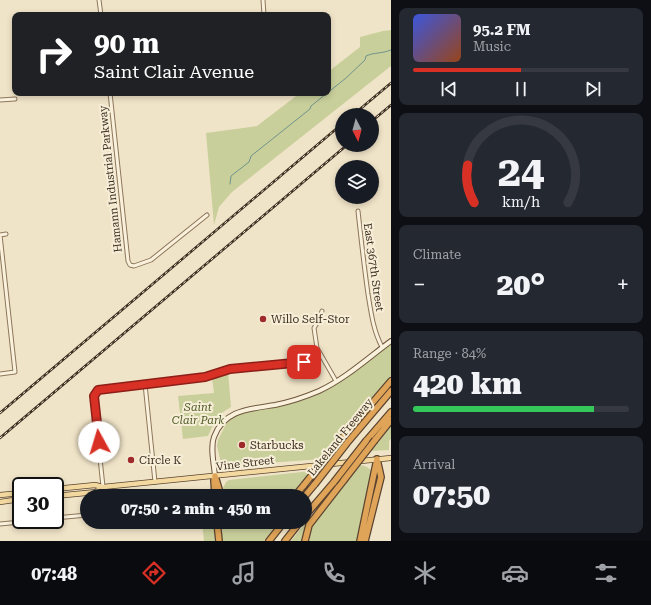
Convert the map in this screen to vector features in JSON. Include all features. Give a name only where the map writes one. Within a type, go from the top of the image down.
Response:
[{"type":"highway","points":[[301,489],[391,381]]},
{"type":"highway","name":"Lakeland Freeway","points":[[311,489],[347,443],[391,392]]},
{"type":"highway","name":"Lakeland Freeway","points":[[312,508],[391,412]]},
{"type":"highway","points":[[305,541],[309,525],[391,420]]},
{"type":"highway","points":[[360,541],[377,459]]},
{"type":"highway","points":[[365,541],[381,477],[377,459]]},
{"type":"highway","points":[[214,476],[215,489]]},
{"type":"highway","points":[[214,476],[219,489]]},
{"type":"highway","points":[[218,529],[219,541]]},
{"type":"highway","points":[[269,541],[278,529]]},
{"type":"highway","points":[[285,541],[294,529]]},
{"type":"main road","name":"Vine Street","points":[[64,488],[95,485],[102,487],[391,458]]},
{"type":"main road","name":"Vine Street","points":[[64,495],[96,492],[102,487]]},
{"type":"main road","points":[[0,495],[12,494]]},
{"type":"main road","points":[[0,502],[12,500]]},
{"type":"street","points":[[100,0],[101,12]]},
{"type":"street","points":[[263,0],[264,12]]},
{"type":"street","name":"Hamann Industrial Parkway","points":[[110,96],[128,261],[130,265],[134,266],[151,260],[207,214]]},
{"type":"street","points":[[0,100],[15,99]]},
{"type":"street","name":"East 367th Street","points":[[358,210],[364,266],[373,322],[382,347]]},
{"type":"street","points":[[0,374],[15,372],[0,235],[6,234]]},
{"type":"street","points":[[322,311],[314,328],[318,348],[336,381]]},
{"type":"street","points":[[214,476],[212,445],[218,429],[227,419],[241,410],[276,405],[298,399],[320,390],[336,381],[391,341]]},
{"type":"street","points":[[102,487],[94,402],[96,392],[103,388],[205,377],[230,369],[304,362]]},
{"type":"street","points":[[145,384],[155,482]]},
{"type":"street","points":[[64,517],[80,516]]},
{"type":"street","points":[[0,524],[12,523]]},
{"type":"green space","points":[[391,30],[391,66],[338,108],[335,108],[335,110],[232,192],[219,207],[214,225],[206,133],[257,126],[296,96],[331,96],[331,70],[360,47],[360,37]]},
{"type":"green space","points":[[391,344],[391,376],[343,430],[321,459],[231,466],[223,465],[221,463],[217,446],[218,440],[226,424],[233,417],[244,412],[267,409],[312,397],[342,381]]},
{"type":"green space","name":"Saint Clair Park","points":[[228,372],[231,407],[217,416],[208,436],[183,439],[178,396],[214,393],[212,378]]},
{"type":"green space","points":[[391,426],[389,450],[371,451]]},
{"type":"green space","points":[[359,465],[363,465],[372,472],[357,541],[309,541],[312,527]]},
{"type":"green space","points":[[311,471],[297,489],[223,489],[226,482],[229,480]]},
{"type":"green space","points":[[203,529],[215,529],[216,541],[204,541]]},
{"type":"green space","points":[[220,529],[273,529],[264,541],[221,541]]},
{"type":"green space","points":[[301,529],[306,529],[303,541],[291,541]]},
{"type":"waterway","points":[[331,90],[365,60],[366,56],[391,50]]},
{"type":"waterway","points":[[230,184],[231,176],[249,162],[251,156],[310,109],[311,106],[324,96]]},
{"type":"railway","points":[[361,108],[391,83]]},
{"type":"railway","points":[[379,115],[391,105]]},
{"type":"railway","points":[[0,413],[335,130]]},
{"type":"railway","points":[[0,438],[339,152]]},
{"type":"place","name":"Willo Self-Stor","points":[[263,319]]},
{"type":"place","name":"Starbucks","points":[[242,445]]},
{"type":"place","name":"Circle K","points":[[131,460]]},
{"type":"route","points":[[99,442],[94,396],[98,390],[103,388],[205,377],[230,369],[304,362]]}]
